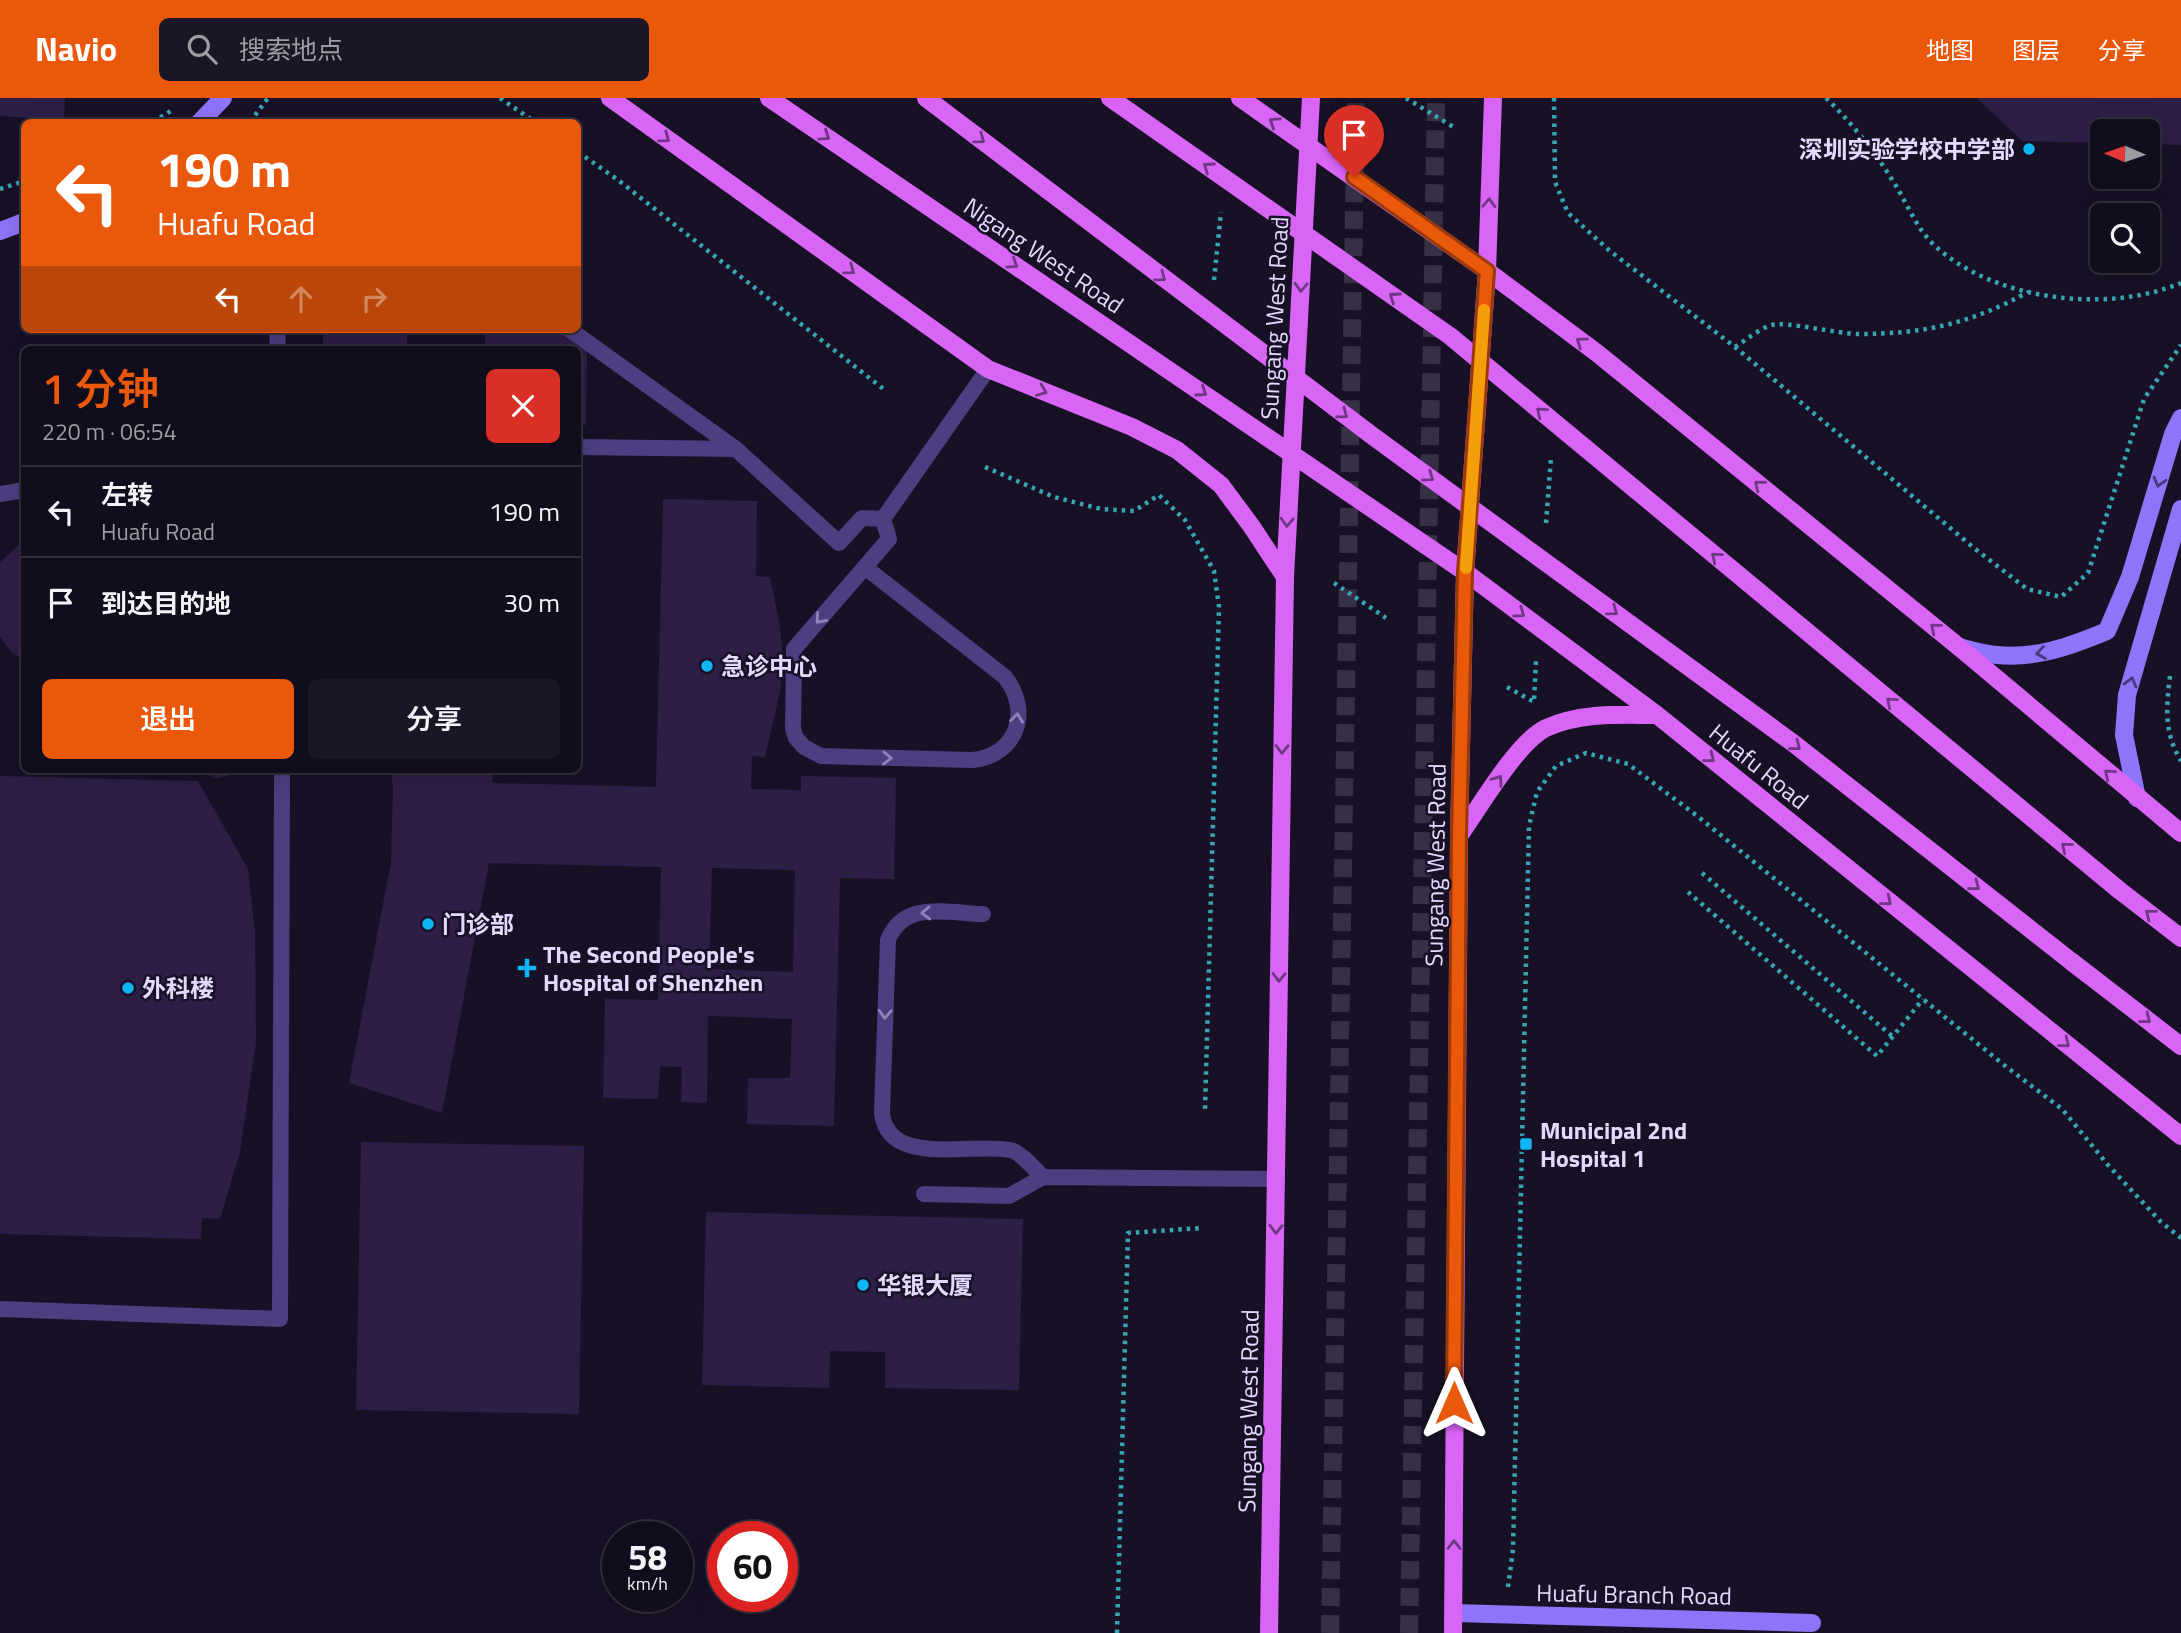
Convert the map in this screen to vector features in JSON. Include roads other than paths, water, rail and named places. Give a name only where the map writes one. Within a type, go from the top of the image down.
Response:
[{"type":"main road","points":[[203,119],[223,98]]},
{"type":"main road","points":[[610,98],[988,369],[1132,427],[1177,450],[1221,485],[1285,576]]},
{"type":"main road","name":"Nigang West Road","points":[[769,98],[1290,453]]},
{"type":"main road","name":"Nigang West Road","points":[[926,98],[1374,437]]},
{"type":"main road","points":[[1110,98],[1450,337],[2119,890],[2181,938]]},
{"type":"main road","points":[[1240,98],[1487,271],[1597,354],[1959,647],[2181,833]]},
{"type":"main road","name":"Sungang West Road","points":[[1269,1633],[1285,576],[1311,98]]},
{"type":"main road","name":"Sungang West Road","points":[[1453,1633],[1454,1271],[1465,572],[1487,271],[1493,98]]},
{"type":"main road","points":[[0,231],[21,223]]},
{"type":"main road","points":[[1959,647],[1997,655],[2030,654],[2062,649],[2107,631],[2130,577],[2173,434],[2181,418]]},
{"type":"main road","name":"Huafu Road","points":[[1374,437],[1793,743],[2181,1046]]},
{"type":"main road","name":"Huafu Road","points":[[1290,453],[1465,572],[1657,715],[2181,1136]]},
{"type":"main road","points":[[2137,798],[2124,735],[2127,695],[2181,509]]},
{"type":"main road","points":[[1459,836],[1519,751],[1545,729],[1588,717],[1657,715]]},
{"type":"main road","name":"Huafu Branch Road","points":[[1454,1613],[1812,1623]]},
{"type":"lane","points":[[575,333],[736,449],[839,543],[862,518],[883,519]]},
{"type":"lane","points":[[883,519],[988,369]]},
{"type":"lane","points":[[581,447],[736,449]]},
{"type":"lane","points":[[0,494],[21,490]]},
{"type":"lane","points":[[866,568],[1005,677],[1017,698],[1019,713],[1014,733],[1001,749],[987,757],[972,760],[827,756],[813,753],[800,744],[791,723],[794,649],[889,539],[883,519]]},
{"type":"lane","points":[[0,1309],[280,1319],[282,773]]},
{"type":"lane","points":[[983,914],[915,913],[904,917],[893,929],[887,946],[883,1118],[890,1134],[909,1146],[1012,1150],[1043,1177]]},
{"type":"lane","points":[[924,1194],[1009,1196],[1043,1177],[1277,1179]]},
{"type":"tunnel","points":[[1330,1633],[1356,98]]},
{"type":"tunnel","points":[[1409,1633],[1436,98]]},
{"type":"place","name":"深圳实验学校中学部","points":[[2029,149]]},
{"type":"place","name":"急诊中心","points":[[707,666]]},
{"type":"place","name":"门诊部","points":[[428,924]]},
{"type":"place","name":"The Second People's Hospital of Shenzhen","points":[[527,968]]},
{"type":"place","name":"外科楼","points":[[128,988]]},
{"type":"place","name":"Municipal 2nd Hospital 1","points":[[1526,1144]]},
{"type":"place","name":"华银大厦","points":[[863,1285]]}]
